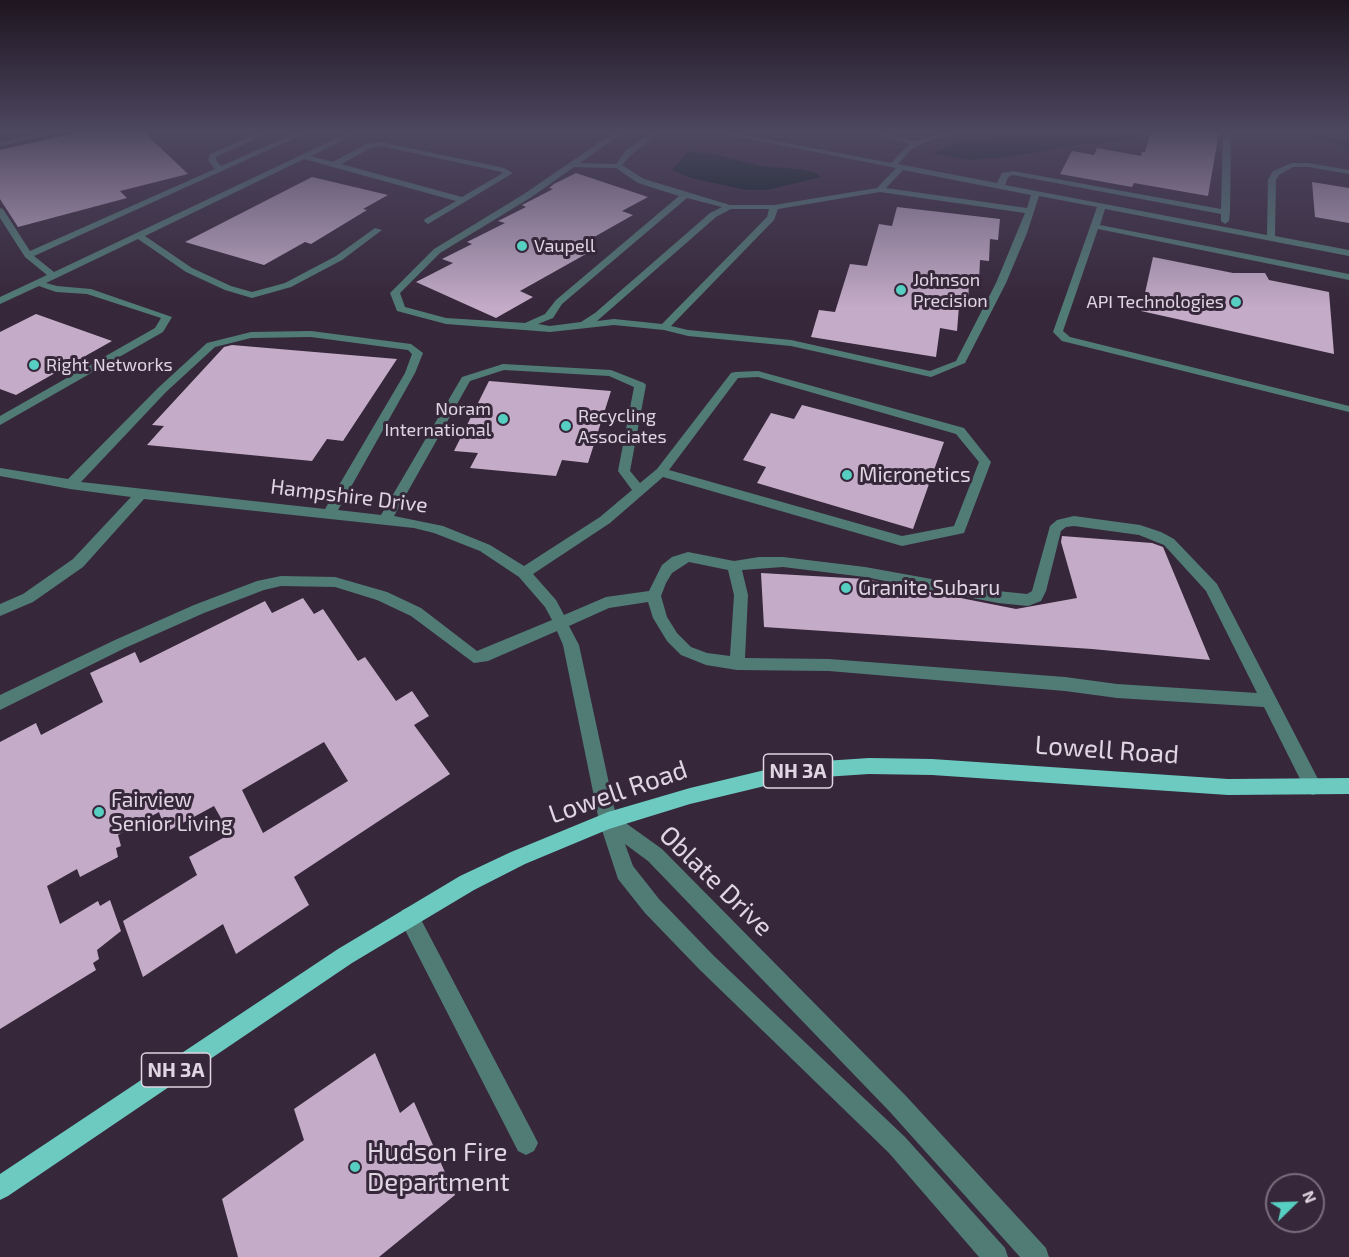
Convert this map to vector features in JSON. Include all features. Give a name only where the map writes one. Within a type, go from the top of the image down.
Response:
[{"type":"main road","name":"Lowell Road","points":[[0,1188],[274,1003],[467,883],[518,858],[608,821],[690,796],[794,771],[869,766],[932,766],[1228,787],[1349,786]]},
{"type":"street","points":[[28,255],[173,191]]},
{"type":"street","points":[[0,301],[232,191]]},
{"type":"street","points":[[429,191],[464,200]]},
{"type":"street","points":[[428,220],[480,191]]},
{"type":"street","points":[[532,191],[437,251],[395,293],[401,309],[447,321],[550,329],[614,322],[664,327],[688,333],[791,343],[931,374],[960,363],[1001,283],[1031,211],[1036,193]]},
{"type":"street","points":[[671,191],[730,207],[774,207],[876,191]]},
{"type":"street","points":[[885,191],[1031,211]]},
{"type":"street","points":[[1024,191],[1348,253],[1349,278],[1094,226]]},
{"type":"street","points":[[1109,191],[1226,212]]},
{"type":"street","points":[[1225,230],[1226,191]]},
{"type":"street","points":[[1271,238],[1272,191]]},
{"type":"street","points":[[526,326],[549,316],[559,302],[685,195]]},
{"type":"street","points":[[1102,206],[1058,332],[1066,339],[1349,409]]},
{"type":"street","points":[[584,325],[599,315],[713,215],[730,207]]},
{"type":"street","points":[[664,327],[771,218],[774,207]]},
{"type":"street","points":[[0,211],[28,255],[54,276]]},
{"type":"street","points":[[138,235],[189,270],[228,288],[252,295],[288,285],[339,258],[378,230]]},
{"type":"street","points":[[0,421],[159,330],[166,317],[88,291],[56,289],[38,283]]},
{"type":"street","points":[[70,485],[162,390],[212,345],[251,335],[311,334],[411,347],[418,353],[410,373],[329,514]]},
{"type":"street","points":[[385,520],[466,379],[502,367],[611,373],[640,385],[624,471],[639,491]]},
{"type":"street","points":[[524,573],[605,520],[661,472],[735,375],[758,374],[960,431],[985,462],[959,530],[902,541],[661,472]]},
{"type":"street","name":"Hampshire Drive","points":[[0,472],[70,485],[141,494],[422,525],[458,536],[485,548],[524,573],[551,604],[572,645],[608,821]]},
{"type":"street","points":[[0,610],[28,598],[78,563],[141,494]]},
{"type":"street","points":[[1268,700],[1117,691],[1065,684],[829,665],[736,664],[706,659],[686,651],[672,637],[660,618],[654,596],[658,583],[667,569],[677,561],[688,557],[734,566],[759,562],[783,562],[865,572],[1008,599],[1028,600],[1036,597],[1039,591],[1055,528],[1062,523],[1074,521],[1140,530],[1156,535],[1169,543],[1212,588],[1312,787]]},
{"type":"street","points":[[734,566],[741,595],[736,664]]},
{"type":"street","points":[[0,703],[120,644],[200,609],[262,585],[281,581],[335,582],[382,596],[416,612],[474,657],[483,657],[606,603],[627,598],[654,596]]},
{"type":"street","points":[[608,821],[625,872],[652,906],[706,963],[897,1145],[996,1257]]},
{"type":"street","name":"Oblate Drive","points":[[608,821],[655,855],[898,1104],[1037,1257]]},
{"type":"street","points":[[409,918],[526,1143]]},
{"type":"building","points":[[0,191],[121,191],[127,198],[18,227],[0,199]]},
{"type":"building","points":[[285,191],[370,191],[388,195],[311,244],[305,242],[264,265],[185,242]]},
{"type":"building","name":"Vaupell","points":[[550,191],[629,191],[648,197],[622,211],[633,215],[573,249],[586,254],[520,291],[533,297],[496,318],[416,282],[453,263],[442,259],[472,244],[467,242],[505,223],[498,221],[526,207],[522,205]]},
{"type":"building","points":[[1178,191],[1209,191],[1208,196]]},
{"type":"building","points":[[1313,191],[1349,191],[1349,223],[1315,217]]},
{"type":"building","name":"Johnson Precision","points":[[897,207],[1000,219],[998,240],[990,239],[989,261],[980,260],[979,281],[969,280],[968,307],[959,306],[957,331],[940,328],[936,357],[811,337],[819,310],[835,312],[850,264],[867,266],[879,224],[892,226]]},
{"type":"building","name":"API Technologies","points":[[1153,257],[1233,273],[1265,273],[1269,280],[1329,292],[1334,354],[1141,311]]},
{"type":"building","name":"Right Networks","points":[[36,314],[112,341],[16,395],[0,389],[0,332]]},
{"type":"building","points":[[232,345],[397,359],[343,441],[327,439],[312,461],[147,445],[164,426],[152,425],[224,347]]},
{"type":"building","points":[[489,381],[611,391],[588,463],[562,460],[556,476],[470,468],[478,453],[454,451]]},
{"type":"building","name":"Micronetics","points":[[802,405],[944,442],[913,529],[757,483],[766,467],[743,460],[771,413],[794,419]]},
{"type":"building","name":"Granite Subaru","points":[[1062,536],[1152,543],[1163,547],[1210,660],[1092,649],[764,627],[761,573],[865,579],[1016,609],[1077,598],[1061,542]]},
{"type":"building","name":"Fairview Senior Living","points":[[303,598],[314,614],[323,609],[358,661],[365,657],[396,701],[412,691],[429,716],[414,725],[450,774],[294,877],[309,905],[236,954],[223,924],[143,977],[123,921],[197,875],[189,857],[230,834],[214,806],[166,832],[159,812],[118,835],[121,846],[116,848],[118,857],[80,877],[77,869],[47,886],[60,924],[98,901],[100,906],[110,900],[121,931],[97,950],[99,959],[93,963],[96,970],[0,1029],[0,742],[36,723],[41,735],[103,702],[90,673],[135,652],[140,663],[265,601],[272,613]],"holes":[[[324,742],[348,781],[263,833],[242,790]]]},
{"type":"building","name":"Hudson Fire Department","points":[[375,1053],[400,1113],[414,1102],[455,1195],[379,1257],[238,1257],[222,1199],[304,1140],[294,1109]]},
{"type":"place","name":"Vaupell","points":[[522,246]]},
{"type":"place","name":"Johnson Precision","points":[[901,290]]},
{"type":"place","name":"API Technologies","points":[[1236,302]]},
{"type":"place","name":"Right Networks","points":[[34,365]]},
{"type":"place","name":"Noram International","points":[[503,419]]},
{"type":"place","name":"Recycling Associates","points":[[566,426]]},
{"type":"place","name":"Micronetics","points":[[847,475]]},
{"type":"place","name":"Granite Subaru","points":[[846,588]]},
{"type":"place","name":"Fairview Senior Living","points":[[99,812]]},
{"type":"place","name":"Hudson Fire Department","points":[[355,1167]]}]
